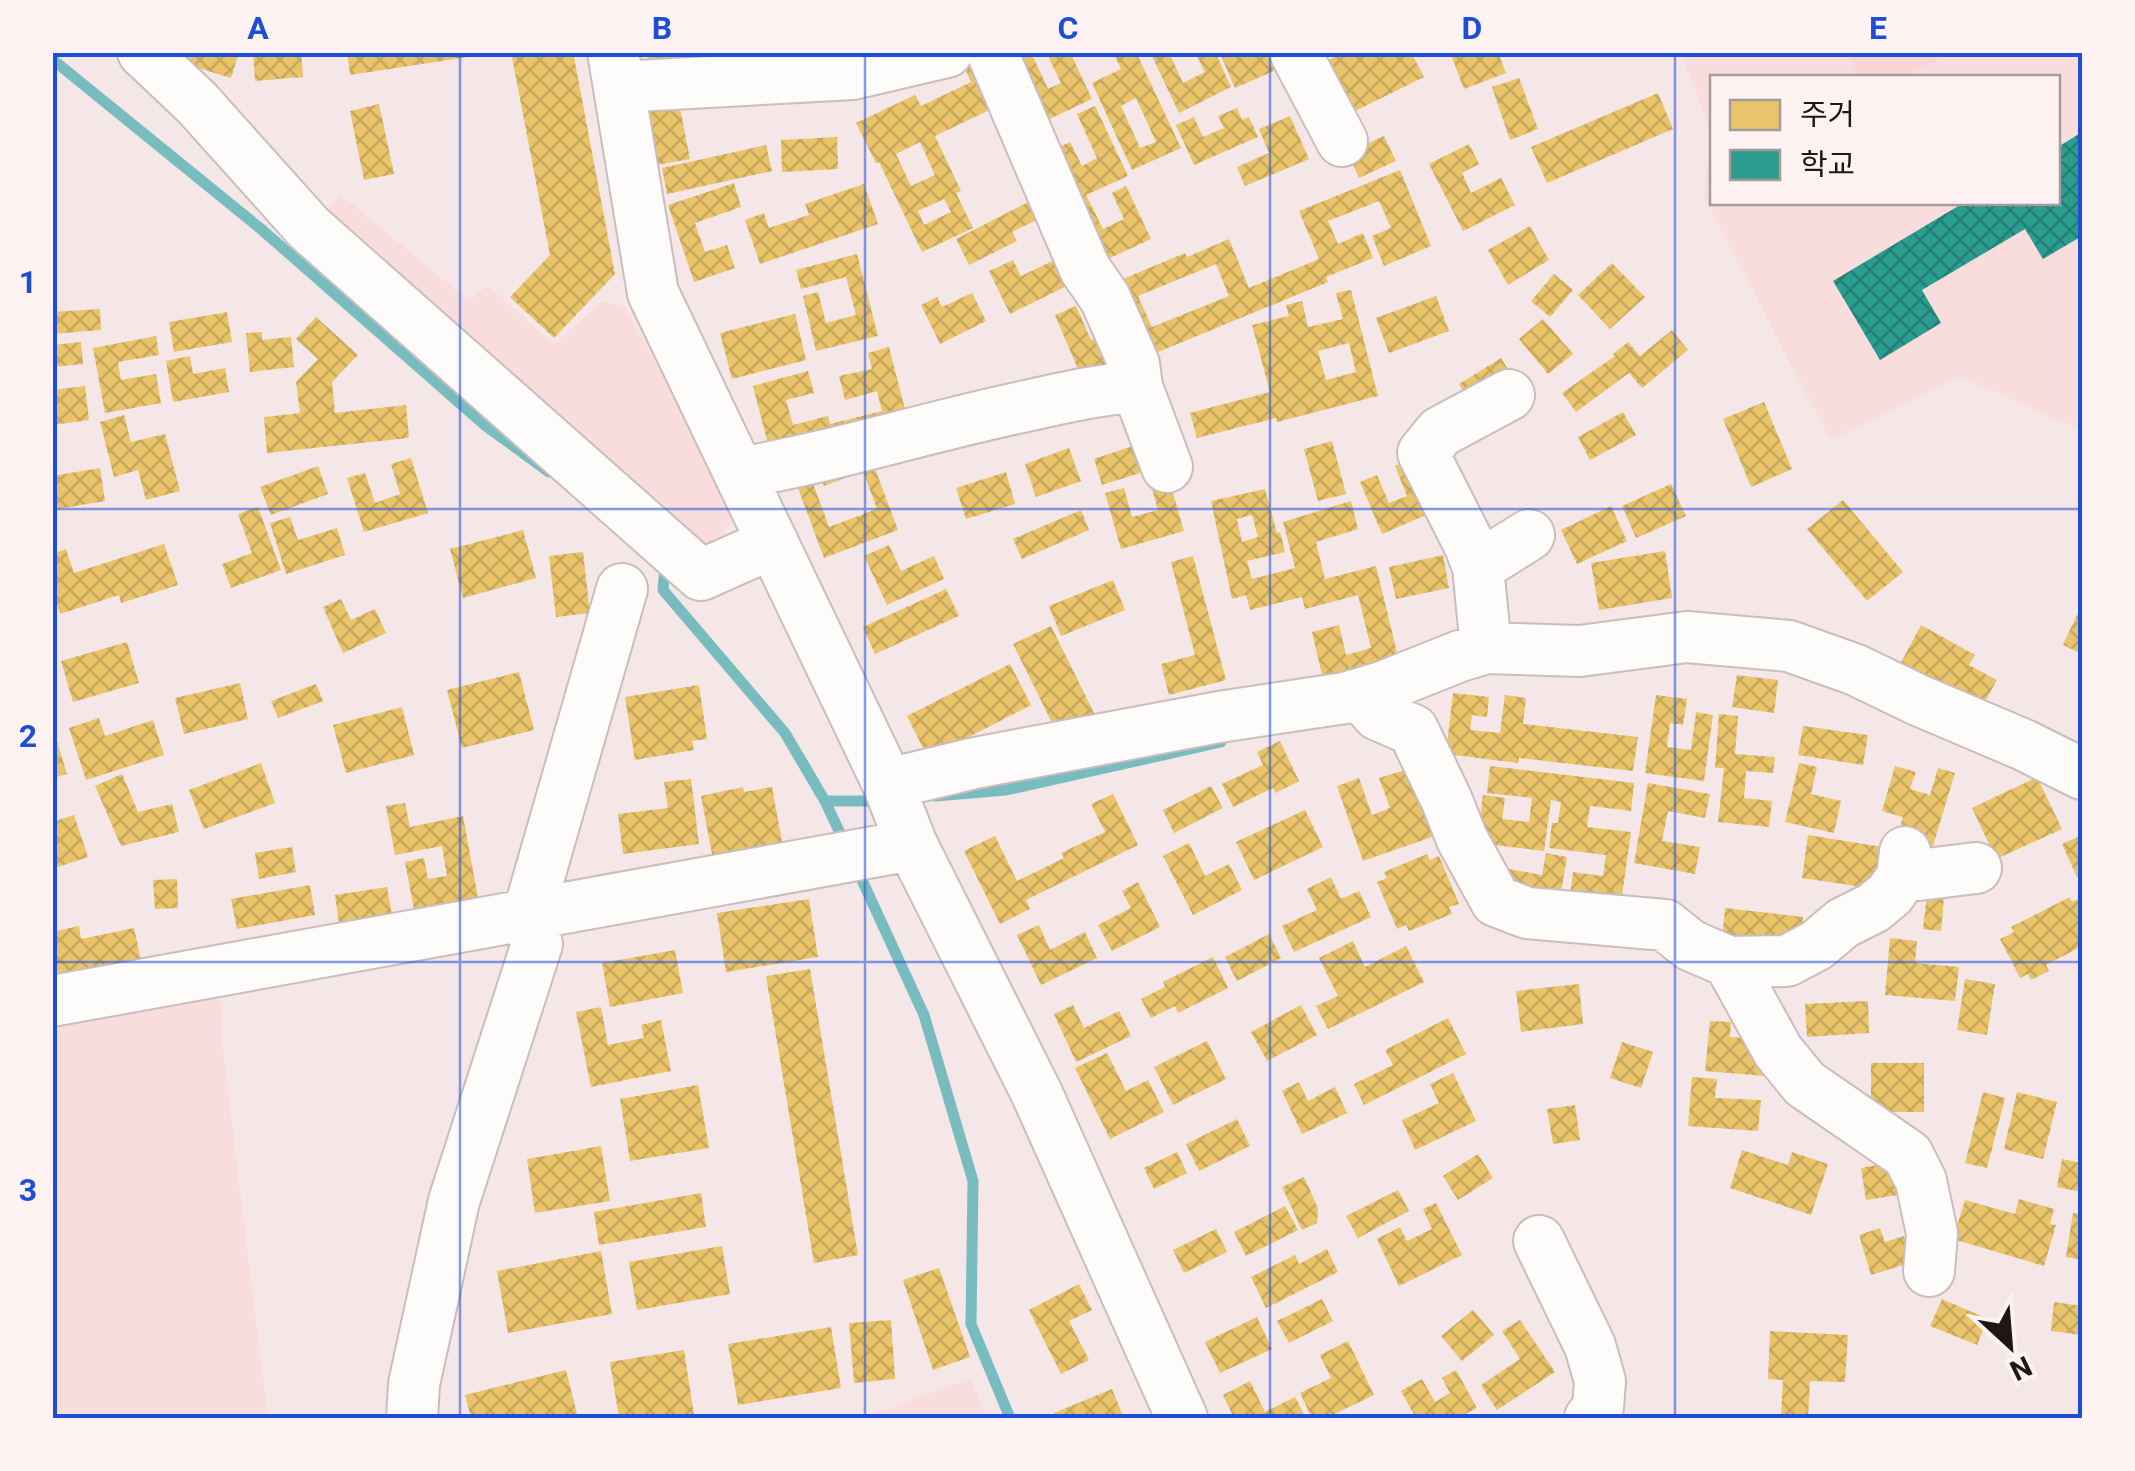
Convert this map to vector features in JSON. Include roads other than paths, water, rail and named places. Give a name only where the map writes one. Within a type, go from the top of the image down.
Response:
[{"type":"street","points":[[143,52],[197,103],[309,228],[701,575],[773,543]]},
{"type":"street","points":[[947,52],[852,63],[616,70],[653,293],[773,543],[893,816],[1037,1094],[1182,1418]]},
{"type":"street","points":[[992,52],[1085,269],[1105,298],[1134,364],[1137,387],[1167,467]]},
{"type":"street","points":[[1295,52],[1342,141]]},
{"type":"street","points":[[740,473],[1103,389],[1137,387]]},
{"type":"street","points":[[1486,648],[1478,568],[1423,452],[1440,432],[1508,396]]},
{"type":"street","points":[[1478,568],[1529,536]]},
{"type":"street","points":[[412,1418],[414,1384],[454,1202],[537,944],[528,914],[622,589]]},
{"type":"street","points":[[52,1001],[825,860],[976,763],[1218,717],[1368,704],[1424,672],[1486,648],[1580,650],[1687,637],[1789,646],[1856,670],[2082,774]]},
{"type":"street","points":[[1368,704],[1412,730],[1496,901],[1527,913],[1665,925],[1690,945],[1729,962],[1787,961],[1890,894],[1903,864],[1976,868]]},
{"type":"street","points":[[1729,962],[1778,1051],[1806,1084],[1908,1154],[1921,1181],[1932,1233],[1929,1271]]},
{"type":"street","points":[[1539,1240],[1590,1346],[1600,1381],[1598,1408],[1590,1418]]},
{"type":"waterway","points":[[52,59],[261,229],[486,426],[549,472]]},
{"type":"waterway","points":[[665,565],[663,590],[785,733],[846,846]]},
{"type":"waterway","points":[[935,796],[1006,790],[1221,742]]},
{"type":"waterway","points":[[825,801],[882,801]]},
{"type":"waterway","points":[[856,867],[924,1015],[973,1181],[971,1324],[1010,1418]]}]
